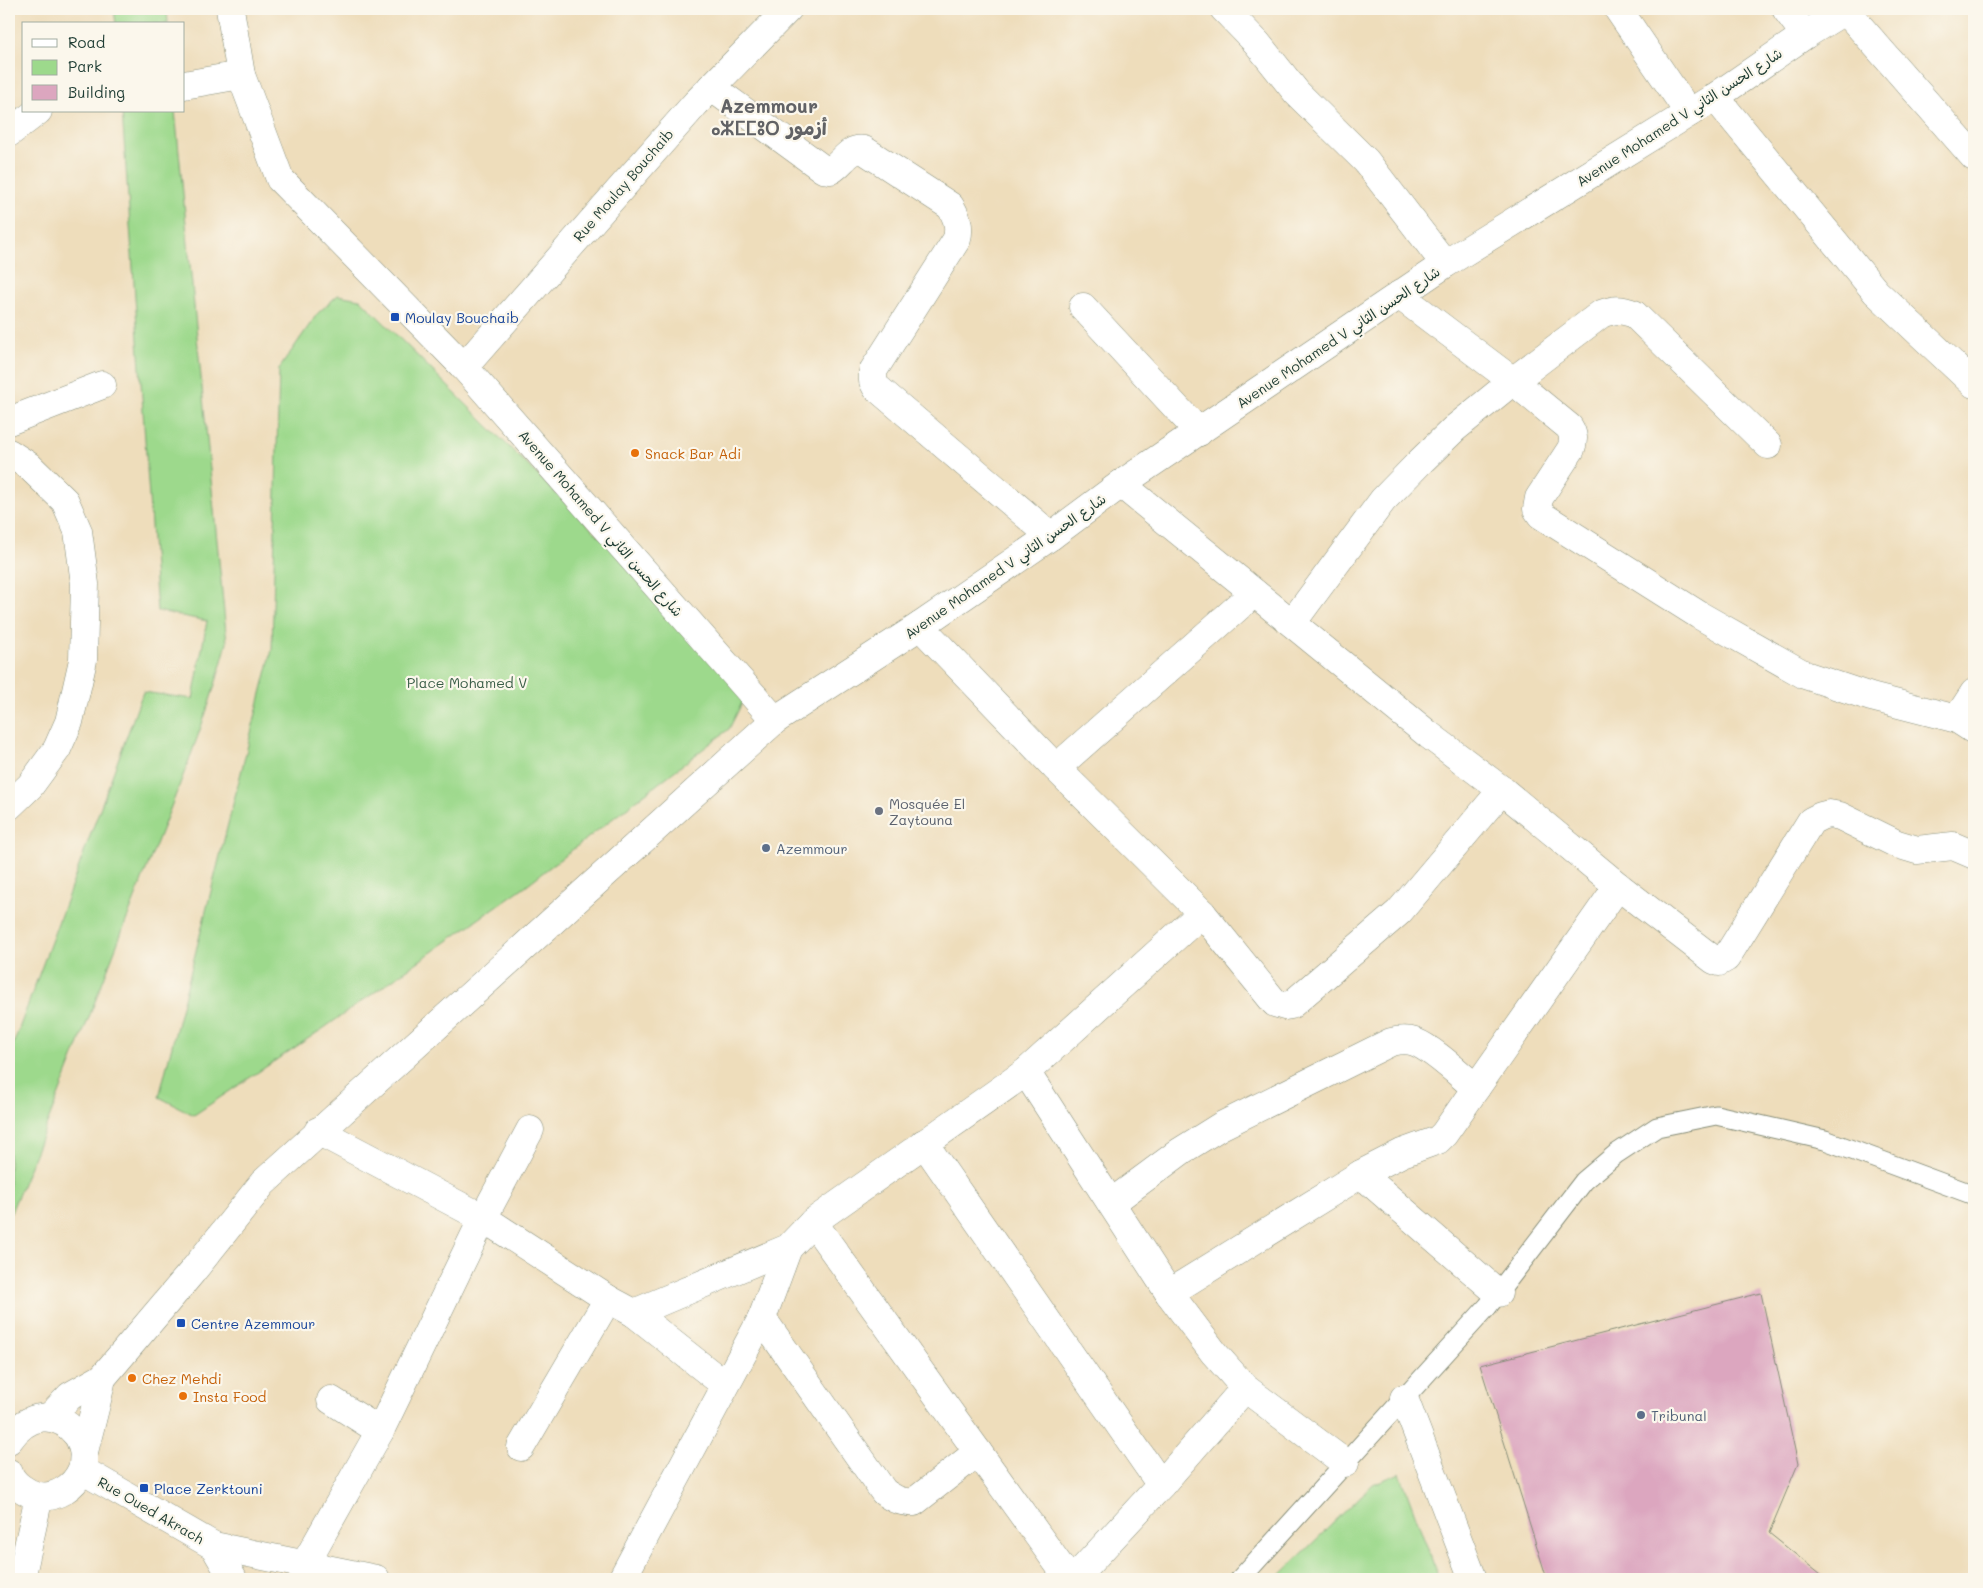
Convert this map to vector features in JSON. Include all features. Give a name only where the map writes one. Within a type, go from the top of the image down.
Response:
[{"type":"street","points":[[185,85],[241,75],[230,9]]},
{"type":"street","name":"Rue Moulay Bouchaib","points":[[464,367],[710,87],[786,9]]},
{"type":"street","points":[[1224,9],[1257,43],[1297,93],[1366,161],[1445,264]]},
{"type":"street","points":[[1618,9],[1688,113]]},
{"type":"street","points":[[1786,9],[1805,35]]},
{"type":"street","points":[[1846,9],[1974,157]]},
{"type":"street","name":"Avenue Mohamed V شارع الحسن الثاني","points":[[241,75],[280,180],[464,367],[775,720],[920,626],[1051,536],[1121,484],[1445,264],[1715,97],[1846,9]]},
{"type":"street","points":[[710,87],[824,169],[831,170],[850,152],[857,149],[864,150],[950,206],[957,216],[959,230],[957,239],[873,371],[873,381],[876,387],[1051,536]]},
{"type":"street","points":[[1715,97],[1876,292],[1974,384]]},
{"type":"street","points":[[9,133],[37,112]]},
{"type":"street","points":[[1399,295],[1513,381],[1569,427],[1573,433],[1574,441],[1571,449],[1539,498],[1537,509],[1541,514],[1699,615],[1805,675],[1966,725],[1974,693]]},
{"type":"street","points":[[1083,307],[1199,432]]},
{"type":"street","points":[[1292,623],[1383,500],[1454,429],[1601,314],[1612,310],[1622,310],[1634,314],[1768,445]]},
{"type":"street","points":[[9,421],[102,385]]},
{"type":"street","points":[[9,453],[29,466],[65,501],[78,531],[85,584],[83,660],[69,722],[57,749],[30,786],[9,806]]},
{"type":"street","points":[[1121,484],[1429,735],[1502,790],[1618,886],[1709,957],[1719,962],[1726,958],[1811,821],[1816,817],[1828,814],[1840,816],[1897,844],[1917,850],[1953,846],[1974,855]]},
{"type":"street","points":[[1056,768],[1254,593]]},
{"type":"street","points":[[920,626],[1056,768],[1202,913],[1275,1003],[1285,1006],[1291,1005],[1399,912],[1502,790]]},
{"type":"street","points":[[50,1417],[70,1396],[102,1378],[192,1272],[263,1183],[775,720]]},
{"type":"street","points":[[1169,1293],[1361,1174],[1402,1153],[1438,1140],[1618,886]]},
{"type":"street","points":[[634,1313],[788,1248],[813,1222],[1026,1072],[1202,913]]},
{"type":"street","points":[[1111,1203],[1181,1152],[1221,1126],[1391,1042],[1402,1039],[1426,1048],[1476,1088]]},
{"type":"street","points":[[1026,1072],[1169,1293],[1214,1353],[1245,1388],[1345,1463]]},
{"type":"street","points":[[306,1564],[380,1431],[483,1218],[530,1130]]},
{"type":"street","points":[[318,1132],[483,1218],[608,1299],[634,1313],[725,1385]]},
{"type":"street","points":[[924,1143],[1161,1485]]},
{"type":"street","points":[[1361,1174],[1498,1293]]},
{"type":"street","points":[[813,1222],[1069,1579]]},
{"type":"street","points":[[622,1579],[762,1318],[788,1248]]},
{"type":"street","points":[[521,1447],[608,1299]]},
{"type":"street","points":[[762,1318],[884,1492],[896,1500],[914,1502],[978,1452]]},
{"type":"street","points":[[9,1473],[22,1490],[39,1496],[56,1494],[72,1485],[83,1462],[102,1378]]},
{"type":"street","points":[[1074,1579],[1161,1485],[1245,1388]]},
{"type":"street","points":[[1404,1398],[1473,1579]]},
{"type":"street","points":[[331,1400],[380,1431]]},
{"type":"street","points":[[9,1440],[17,1428],[32,1419],[50,1417],[66,1424],[79,1436],[83,1462]]},
{"type":"street","name":"Rue Oued Akrach","points":[[83,1462],[214,1546],[233,1579]]},
{"type":"street","points":[[21,1579],[39,1496]]},
{"type":"street","points":[[214,1546],[376,1579]]},
{"type":"lane","points":[[1240,1579],[1498,1293],[1584,1181],[1616,1154],[1657,1127],[1716,1115],[1825,1140],[1974,1195]]},
{"type":"green space","points":[[114,9],[167,9],[168,22],[116,22]]},
{"type":"green space","points":[[122,112],[175,112],[227,643],[186,769],[9,1217],[9,1056],[143,692],[193,699],[207,621],[157,611]]},
{"type":"green space","name":"Place Mohamed V","points":[[338,295],[360,299],[727,663],[745,697],[729,729],[524,887],[324,1028],[194,1115],[159,1097],[272,650],[279,369],[317,314]]},
{"type":"green space","points":[[1400,1473],[1439,1579],[1276,1579],[1373,1484]]},
{"type":"building","name":"Tribunal","points":[[1761,1293],[1798,1464],[1769,1533],[1826,1579],[1547,1579],[1480,1365]]},
{"type":"place","name":"Moulay Bouchaib","points":[[395,317]]},
{"type":"place","name":"Snack Bar Adi","points":[[635,453]]},
{"type":"place","name":"Mosquée El Zaytouna","points":[[879,811]]},
{"type":"place","name":"Azemmour","points":[[766,848]]},
{"type":"place","name":"Centre Azemmour","points":[[181,1323]]},
{"type":"place","name":"Chez Mehdi","points":[[132,1378]]},
{"type":"place","name":"Insta Food","points":[[183,1396]]},
{"type":"place","name":"Tribunal","points":[[1641,1415]]},
{"type":"place","name":"Place Zerktouni","points":[[144,1488]]},
{"type":"district","name":"Azemmour ⴰⵣⵎⵎⵓⵔ أزمور","points":[[769,116]]}]
